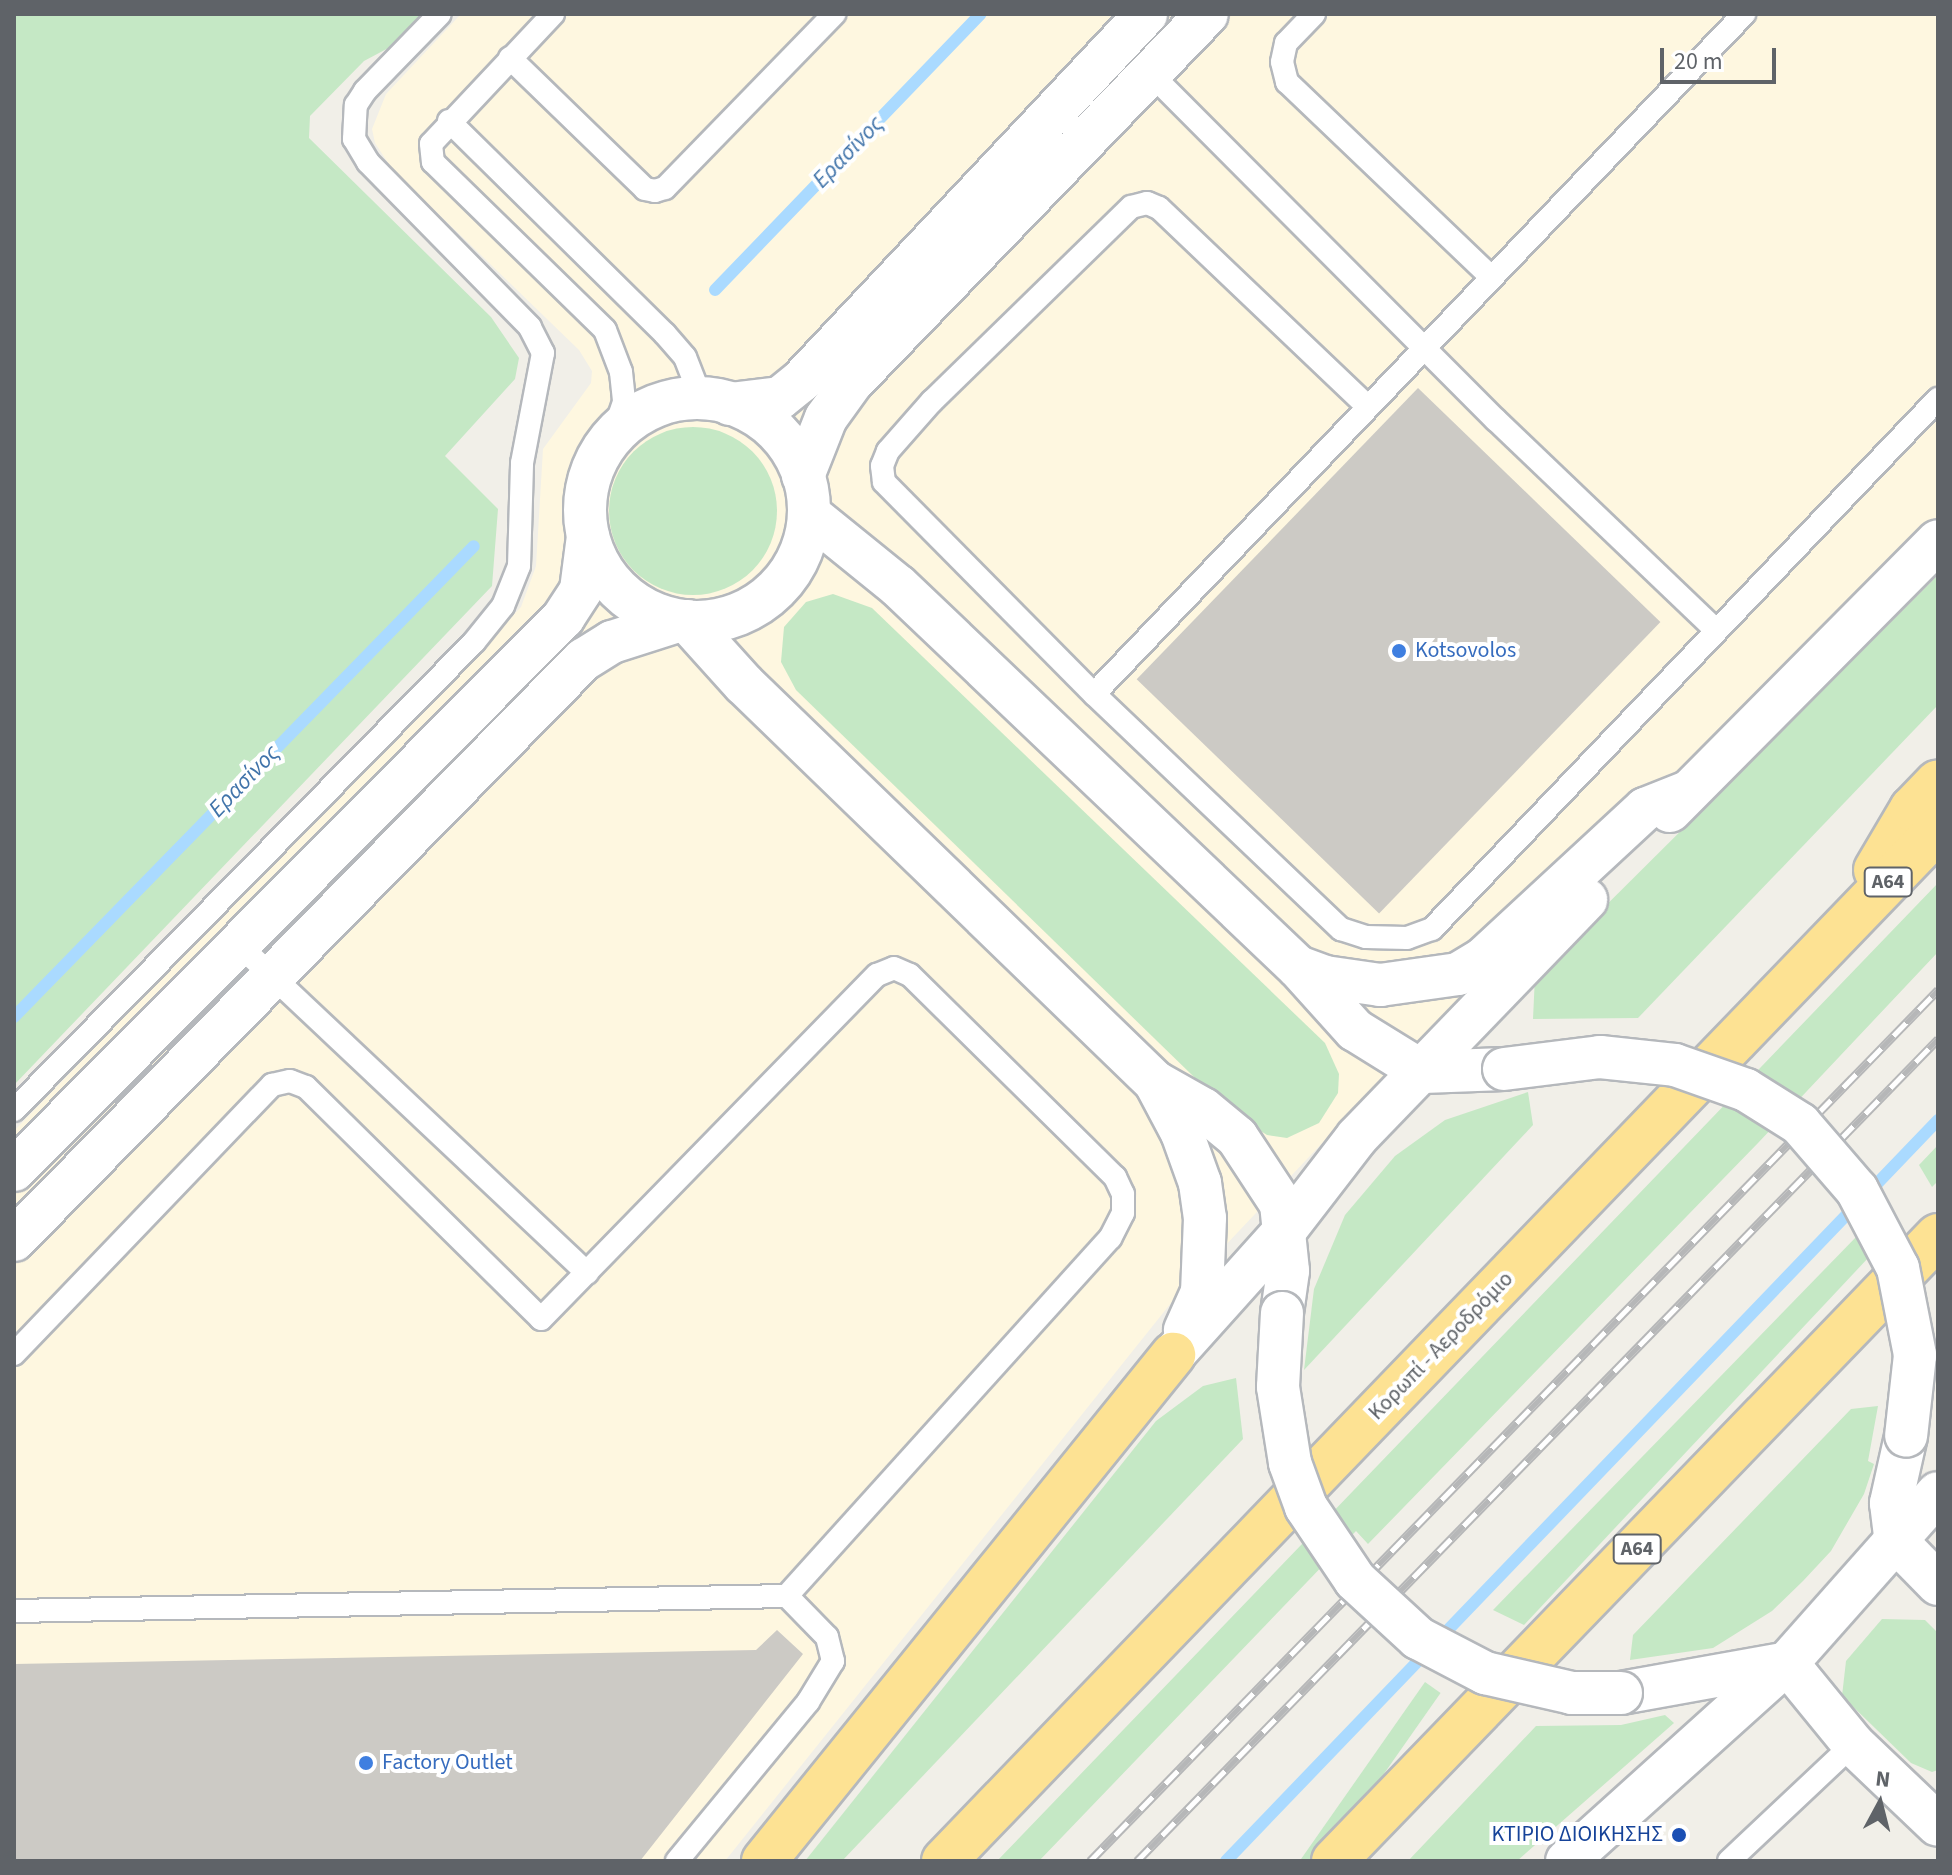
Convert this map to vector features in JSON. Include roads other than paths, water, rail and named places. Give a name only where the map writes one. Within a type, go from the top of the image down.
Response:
[{"type":"highway","points":[[1838,934],[1912,809],[1938,782]]},
{"type":"highway","name":"Κορωπί - Αεροδρόμιο","points":[[944,1861],[1938,830]]},
{"type":"highway","name":"Α64","points":[[1334,1861],[1938,1236]]},
{"type":"highway","points":[[764,1861],[1173,1355]]},
{"type":"street","points":[[14,1170],[563,618],[581,590],[588,536],[585,493],[612,436],[644,411],[715,401],[780,398],[801,381],[1146,14]]},
{"type":"street","points":[[14,1240],[583,660],[612,642],[683,621],[741,613],[772,593],[802,550],[806,495],[826,418],[852,382],[1207,14]]},
{"type":"street","points":[[715,401],[768,424],[789,448],[806,495],[1298,967],[1355,1030],[1423,1072],[1504,1069],[1600,1057],[1675,1065],[1746,1090],[1800,1124],[1857,1190],[1898,1268],[1915,1355],[1906,1436],[1891,1503],[1896,1541],[1938,1584]]},
{"type":"street","points":[[588,536],[600,567],[620,592],[638,605],[683,621],[744,684],[1155,1082],[1203,1109],[1237,1137],[1281,1204],[1287,1228],[1278,1387],[1290,1463],[1306,1507],[1355,1580],[1418,1638],[1485,1673],[1572,1693],[1621,1693],[1787,1663]]},
{"type":"street","points":[[1173,1355],[1287,1228],[1357,1137],[1423,1072],[1688,792],[1938,541]]},
{"type":"street","points":[[1298,967],[1380,985],[1458,974],[1483,959],[1645,809],[1688,792]]},
{"type":"street","points":[[1155,1082],[1200,1183],[1207,1252],[1202,1292],[1173,1355]]},
{"type":"street","points":[[1567,1861],[1787,1663],[1938,1493]]},
{"type":"street","points":[[1787,1663],[1853,1744],[1936,1819]]},
{"type":"lane","points":[[14,1110],[474,642],[503,606],[519,566],[522,463],[543,353],[530,327],[368,162],[354,139],[356,105],[365,91],[440,14]]},
{"type":"lane","points":[[553,14],[449,121],[431,144],[433,162],[605,330],[621,372],[624,402],[612,436]]},
{"type":"lane","points":[[510,58],[645,189],[655,191],[665,188],[834,14]]},
{"type":"lane","points":[[1314,14],[1286,43],[1282,62],[1287,82],[1490,276]]},
{"type":"lane","points":[[1094,694],[1366,405],[1744,14]]},
{"type":"lane","points":[[1118,43],[1423,346],[1716,630]]},
{"type":"lane","points":[[449,121],[665,334],[715,401]]},
{"type":"lane","points":[[1366,405],[1159,208],[1147,203],[1131,207],[932,401],[888,451],[882,466],[884,482],[1094,694],[1341,929],[1366,937],[1407,938],[1432,929],[1938,399]]},
{"type":"lane","points":[[237,943],[275,975],[587,1273]]},
{"type":"lane","points":[[14,1354],[272,1085],[290,1081],[306,1087],[541,1319],[877,975],[894,968],[910,975],[1115,1177],[1123,1194],[1123,1213],[1110,1238],[787,1596]]},
{"type":"lane","points":[[14,1611],[787,1596],[827,1637],[833,1661],[816,1691],[677,1861]]},
{"type":"lane","points":[[1729,1861],[1853,1744]]},
{"type":"waterway","name":"Ερασίνος","points":[[715,290],[981,14]]},
{"type":"waterway","name":"Ερασίνος","points":[[14,1017],[474,546]]},
{"type":"waterway","points":[[1868,1193],[1938,1120]]},
{"type":"waterway","points":[[1226,1861],[1855,1206]]},
{"type":"railway","points":[[1090,1861],[1938,990]]},
{"type":"railway","points":[[1137,1861],[1938,1039]]},
{"type":"place","name":"Kotsovolos","points":[[1399,651]]},
{"type":"place","name":"Factory Outlet","points":[[366,1763]]},
{"type":"place","name":"ΚΤΙΡΙΟ ΔΙΟΙΚΗΣΗΣ","points":[[1679,1835]]}]
